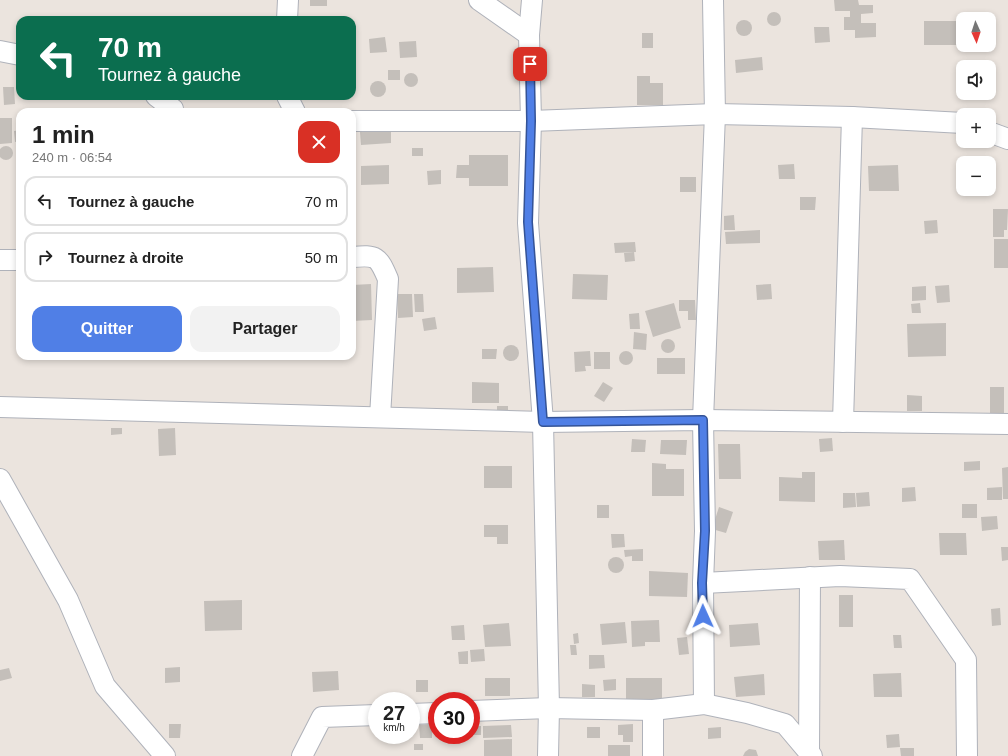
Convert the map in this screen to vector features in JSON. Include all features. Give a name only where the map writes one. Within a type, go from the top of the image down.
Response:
[{"type":"street","points":[[287,16],[288,0]]},
{"type":"street","points":[[479,0],[529,35]]},
{"type":"street","points":[[532,0],[529,35],[531,121],[528,222],[543,422],[549,708],[548,756]]},
{"type":"street","points":[[704,704],[702,583],[705,531],[703,420],[715,114],[713,0]]},
{"type":"street","points":[[0,51],[16,54]]},
{"type":"street","points":[[161,100],[172,108]]},
{"type":"street","points":[[356,121],[531,121],[715,114],[852,117],[956,123]]},
{"type":"street","points":[[843,422],[852,117]]},
{"type":"street","points":[[996,124],[1008,124]]},
{"type":"street","points":[[996,135],[1008,139]]},
{"type":"street","points":[[356,257],[370,256],[380,261],[388,279],[380,417]]},
{"type":"street","points":[[0,260],[16,260]]},
{"type":"street","points":[[0,407],[543,422],[703,420],[1008,424]]},
{"type":"street","points":[[0,479],[68,600],[105,686],[165,756]]},
{"type":"street","points":[[702,583],[840,576],[910,579],[966,660],[967,756]]},
{"type":"street","points":[[810,577],[810,754]]},
{"type":"street","points":[[480,711],[549,708],[653,710],[704,704],[747,713],[785,724],[810,754]]},
{"type":"street","points":[[653,710],[653,756]]},
{"type":"street","points":[[302,756],[322,717],[368,715]]},
{"type":"building","points":[[310,0],[327,0],[327,6],[310,6]]},
{"type":"building","points":[[834,0],[858,0],[859,5],[873,5],[873,13],[861,14],[861,23],[876,23],[876,37],[855,38],[855,30],[844,30],[844,17],[850,17],[850,11],[835,11]]},
{"type":"building","points":[[774,12],[779,14],[781,19],[779,24],[774,26],[769,24],[767,19],[769,14]]},
{"type":"building","points":[[741,20],[747,20],[752,25],[750,34],[747,36],[741,36],[736,31],[736,25]]},
{"type":"building","points":[[924,21],[956,21],[956,45],[924,45]]},
{"type":"building","points":[[814,27],[829,27],[830,42],[815,43]]},
{"type":"building","points":[[642,33],[653,33],[653,48],[642,48]]},
{"type":"building","points":[[385,37],[387,52],[370,53],[369,39]]},
{"type":"building","points":[[416,41],[417,57],[400,58],[399,42]]},
{"type":"building","points":[[762,57],[763,70],[736,73],[735,60]]},
{"type":"building","points":[[388,70],[400,70],[400,80],[388,80]]},
{"type":"building","points":[[408,73],[414,73],[418,77],[418,83],[414,87],[408,87],[404,83],[404,77]]},
{"type":"building","points":[[637,76],[650,76],[650,83],[663,83],[663,105],[637,105]]},
{"type":"building","points":[[375,81],[381,81],[386,86],[384,95],[381,97],[375,97],[370,92],[370,86]]},
{"type":"building","points":[[3,87],[14,87],[15,104],[4,105]]},
{"type":"building","points":[[0,118],[12,118],[12,143],[0,144]]},
{"type":"building","points":[[391,130],[391,143],[361,145],[360,132]]},
{"type":"building","points":[[14,131],[16,131],[15,142]]},
{"type":"building","points":[[6,146],[11,148],[13,153],[11,158],[6,160],[1,158],[-1,153],[1,148]]},
{"type":"building","points":[[412,148],[423,148],[423,156],[412,156]]},
{"type":"building","points":[[469,155],[508,155],[508,186],[469,186],[469,178],[456,178],[457,165],[469,165]]},
{"type":"building","points":[[794,164],[795,179],[779,179],[778,165]]},
{"type":"building","points":[[389,165],[389,184],[361,185],[361,166]]},
{"type":"building","points":[[898,165],[899,191],[869,191],[868,166]]},
{"type":"building","points":[[441,170],[441,184],[428,185],[427,171]]},
{"type":"building","points":[[680,177],[696,177],[696,192],[680,192]]},
{"type":"building","points":[[800,197],[816,197],[815,210],[800,210]]},
{"type":"building","points":[[993,209],[1008,209],[1007,230],[1004,230],[1004,237],[993,237]]},
{"type":"building","points":[[734,215],[735,230],[724,230],[724,216]]},
{"type":"building","points":[[937,220],[938,233],[925,234],[924,221]]},
{"type":"building","points":[[760,230],[760,243],[726,244],[725,232]]},
{"type":"building","points":[[994,239],[1008,239],[1008,268],[994,268]]},
{"type":"building","points":[[635,242],[636,252],[615,253],[614,243]]},
{"type":"building","points":[[634,252],[635,261],[625,262],[624,253]]},
{"type":"building","points":[[493,267],[494,292],[457,293],[457,268]]},
{"type":"building","points":[[573,274],[608,275],[607,300],[572,299]]},
{"type":"building","points":[[371,284],[372,320],[356,321],[356,285]]},
{"type":"building","points":[[771,284],[772,299],[757,300],[756,285]]},
{"type":"building","points":[[949,285],[950,302],[937,303],[935,286]]},
{"type":"building","points":[[926,286],[926,300],[912,301],[912,287]]},
{"type":"building","points":[[397,294],[412,294],[413,317],[398,318]]},
{"type":"building","points":[[414,294],[423,294],[424,312],[415,312]]},
{"type":"building","points":[[679,300],[695,300],[696,320],[688,320],[688,311],[679,311]]},
{"type":"building","points":[[674,303],[681,328],[653,337],[645,311]]},
{"type":"building","points":[[920,303],[921,313],[912,313],[911,304]]},
{"type":"building","points":[[639,313],[640,329],[630,329],[629,314]]},
{"type":"building","points":[[435,317],[437,329],[424,331],[422,319]]},
{"type":"building","points":[[946,323],[946,356],[908,357],[907,324]]},
{"type":"building","points":[[634,332],[647,334],[646,350],[633,349]]},
{"type":"building","points":[[668,339],[673,341],[675,346],[673,351],[668,353],[663,351],[661,346],[663,341]]},
{"type":"building","points":[[511,345],[518,350],[519,353],[514,360],[511,361],[504,356],[503,353],[508,346]]},
{"type":"building","points":[[482,349],[497,349],[496,359],[482,359]]},
{"type":"building","points":[[590,351],[591,366],[585,366],[586,371],[575,372],[574,352]]},
{"type":"building","points":[[623,351],[629,351],[633,355],[633,361],[629,365],[623,365],[619,361],[619,355]]},
{"type":"building","points":[[594,352],[610,352],[610,369],[594,369]]},
{"type":"building","points":[[657,358],[685,358],[685,374],[657,374]]},
{"type":"building","points":[[472,382],[499,383],[499,403],[472,403]]},
{"type":"building","points":[[603,382],[613,388],[604,402],[594,396]]},
{"type":"building","points":[[990,387],[1004,387],[1004,414],[990,414]]},
{"type":"building","points":[[907,395],[922,396],[922,411],[907,411]]},
{"type":"building","points":[[497,406],[508,406],[508,417],[497,416]]},
{"type":"building","points":[[111,428],[122,428],[122,434],[111,435]]},
{"type":"building","points":[[175,428],[176,455],[159,456],[158,429]]},
{"type":"building","points":[[832,438],[833,451],[820,452],[819,439]]},
{"type":"building","points":[[632,439],[646,440],[645,452],[631,452]]},
{"type":"building","points":[[661,440],[687,440],[686,455],[660,454]]},
{"type":"building","points":[[718,444],[740,444],[741,479],[719,479]]},
{"type":"building","points":[[980,461],[980,470],[964,471],[964,462]]},
{"type":"building","points":[[652,463],[666,464],[666,469],[684,469],[684,496],[652,496]]},
{"type":"building","points":[[484,466],[512,466],[512,488],[484,488]]},
{"type":"building","points":[[1008,467],[1008,499],[1003,499],[1002,468]]},
{"type":"building","points":[[802,472],[815,472],[815,502],[779,501],[779,477],[802,478]]},
{"type":"building","points":[[915,487],[916,501],[902,502],[902,488]]},
{"type":"building","points":[[1002,487],[1002,500],[987,500],[987,488]]},
{"type":"building","points":[[869,492],[870,506],[857,507],[856,493]]},
{"type":"building","points":[[843,493],[855,493],[856,507],[843,508]]},
{"type":"building","points":[[962,504],[977,504],[977,518],[962,518]]},
{"type":"building","points":[[597,505],[609,505],[609,518],[597,518]]},
{"type":"building","points":[[719,507],[733,512],[726,533],[712,529]]},
{"type":"building","points":[[997,516],[998,529],[982,531],[981,517]]},
{"type":"building","points":[[484,525],[508,525],[508,544],[497,544],[497,537],[484,537]]},
{"type":"building","points":[[939,533],[966,533],[967,555],[940,555]]},
{"type":"building","points":[[611,534],[624,534],[625,547],[612,548]]},
{"type":"building","points":[[844,540],[845,560],[819,560],[818,541]]},
{"type":"building","points":[[1001,547],[1008,547],[1008,560],[1002,561]]},
{"type":"building","points":[[643,549],[643,561],[632,561],[632,556],[625,557],[624,550]]},
{"type":"building","points":[[616,557],[623,562],[624,565],[619,572],[616,573],[609,568],[608,565],[613,558]]},
{"type":"building","points":[[649,571],[688,573],[687,597],[649,596]]},
{"type":"building","points":[[839,595],[853,595],[853,627],[839,627]]},
{"type":"building","points":[[242,600],[242,630],[205,631],[204,601]]},
{"type":"building","points":[[1000,608],[1001,625],[992,626],[991,609]]},
{"type":"building","points":[[659,620],[660,642],[645,642],[645,646],[632,647],[631,621]]},
{"type":"building","points":[[625,622],[627,643],[602,645],[600,624]]},
{"type":"building","points":[[509,623],[511,646],[485,647],[483,625]]},
{"type":"building","points":[[758,623],[760,645],[730,647],[729,625]]},
{"type":"building","points":[[464,625],[465,640],[452,640],[451,626]]},
{"type":"building","points":[[578,633],[579,643],[574,644],[573,634]]},
{"type":"building","points":[[893,635],[901,635],[902,648],[894,648]]},
{"type":"building","points":[[687,637],[689,654],[679,655],[677,638]]},
{"type":"building","points":[[570,645],[576,645],[577,655],[571,655]]},
{"type":"building","points":[[484,649],[485,661],[471,662],[470,650]]},
{"type":"building","points":[[468,651],[468,664],[459,664],[458,652]]},
{"type":"building","points":[[589,655],[604,655],[605,668],[589,669]]},
{"type":"building","points":[[180,667],[180,682],[165,683],[165,668]]},
{"type":"building","points":[[9,668],[12,678],[0,681],[0,670]]},
{"type":"building","points":[[338,671],[339,690],[313,692],[312,672]]},
{"type":"building","points":[[901,673],[902,697],[874,697],[873,674]]},
{"type":"building","points":[[764,674],[765,695],[736,697],[734,677]]},
{"type":"building","points":[[485,678],[510,678],[510,696],[485,696]]},
{"type":"building","points":[[626,678],[662,678],[662,700],[626,700]]},
{"type":"building","points":[[616,679],[616,690],[604,691],[603,680]]},
{"type":"building","points":[[416,680],[428,680],[428,692],[416,692]]},
{"type":"building","points":[[582,684],[595,685],[595,697],[582,697]]},
{"type":"building","points":[[169,724],[181,724],[180,738],[169,738]]},
{"type":"building","points":[[428,724],[428,738],[420,738],[420,725]]},
{"type":"building","points":[[633,724],[633,742],[623,742],[623,735],[618,735],[618,725]]},
{"type":"building","points":[[511,725],[512,737],[483,738],[483,726]]},
{"type":"building","points":[[587,727],[600,727],[600,738],[587,738]]},
{"type":"building","points":[[721,727],[721,738],[708,739],[708,728]]},
{"type":"building","points":[[899,734],[900,747],[887,748],[886,735]]},
{"type":"building","points":[[512,739],[512,756],[484,756],[484,740]]},
{"type":"building","points":[[414,744],[423,744],[423,750],[414,750]]},
{"type":"building","points":[[608,745],[630,745],[630,756],[608,756]]},
{"type":"building","points":[[900,748],[914,748],[914,756],[901,756]]},
{"type":"building","points":[[749,749],[756,750],[758,756],[743,756]]},
{"type":"route","points":[[530,64],[531,121],[528,222],[543,422],[703,420],[705,531],[702,583],[703,616]]}]
